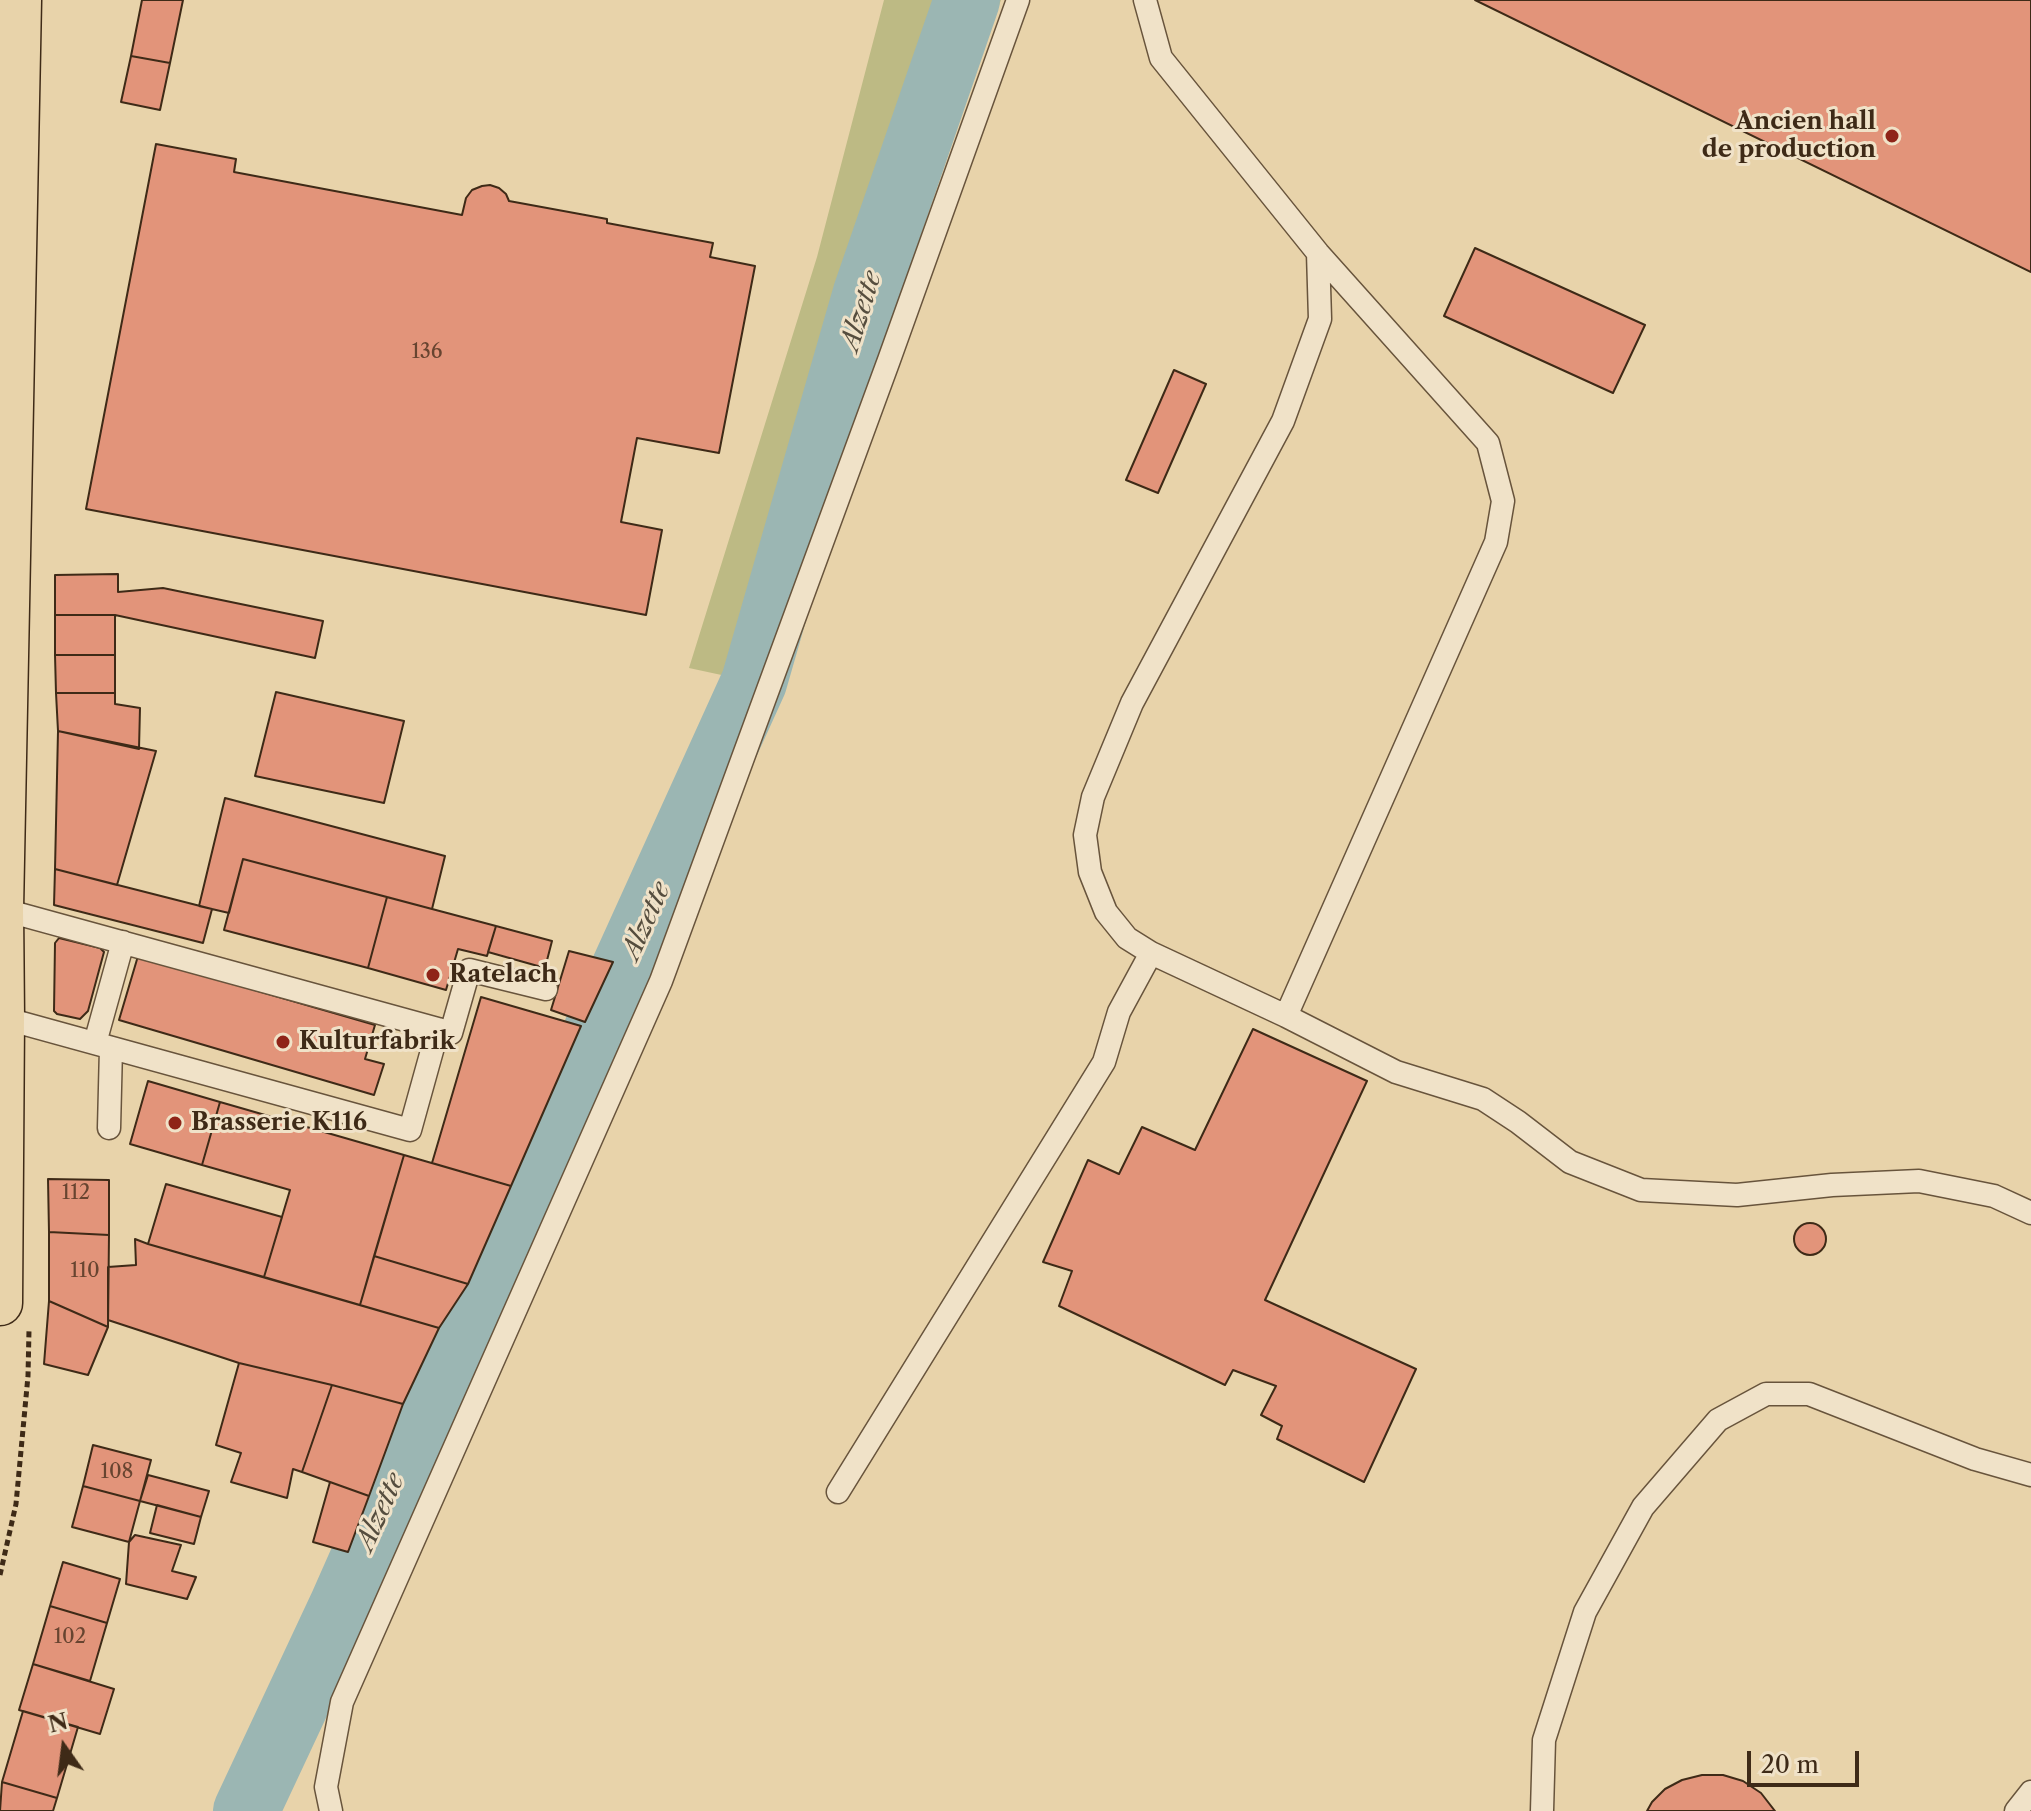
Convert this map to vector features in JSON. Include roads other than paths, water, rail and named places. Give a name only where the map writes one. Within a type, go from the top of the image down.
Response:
[{"type":"main road","points":[[0,1303],[1,909],[19,0]]},
{"type":"lane","points":[[331,1811],[326,1787],[342,1702],[661,981],[1018,0]]},
{"type":"lane","points":[[1145,0],[1161,58],[1318,253],[1488,443],[1503,501],[1496,542],[1286,1016]]},
{"type":"lane","points":[[1318,253],[1320,319],[1283,421],[1132,703],[1093,797],[1085,835],[1090,872],[1106,912],[1127,938],[1151,953],[1396,1072],[1483,1099],[1570,1162],[1641,1190],[1737,1195],[1832,1185],[1919,1181],[1994,1196],[2031,1213]]},
{"type":"lane","points":[[1,909],[451,1033],[469,970],[546,989]]},
{"type":"lane","points":[[109,1128],[103,1046],[123,942]]},
{"type":"lane","points":[[838,1492],[1104,1062],[1119,1012],[1151,953]]},
{"type":"lane","points":[[1,1018],[410,1130],[438,1029]]},
{"type":"lane","points":[[1542,1811],[1544,1740],[1585,1612],[1643,1507],[1718,1420],[1766,1394],[1809,1394],[1975,1459],[2031,1475]]},
{"type":"lane","points":[[2016,1811],[2031,1792]]},
{"type":"waterway","name":"Alzette","points":[[246,1811],[342,1606],[754,682],[866,293],[967,0]]},
{"type":"place","name":"Ancien hall de production","points":[[1892,136]]},
{"type":"place","name":"Ratelach","points":[[433,975]]},
{"type":"place","name":"Kulturfabrik","points":[[283,1042]]},
{"type":"place","name":"Brasserie K116","points":[[175,1123]]}]
